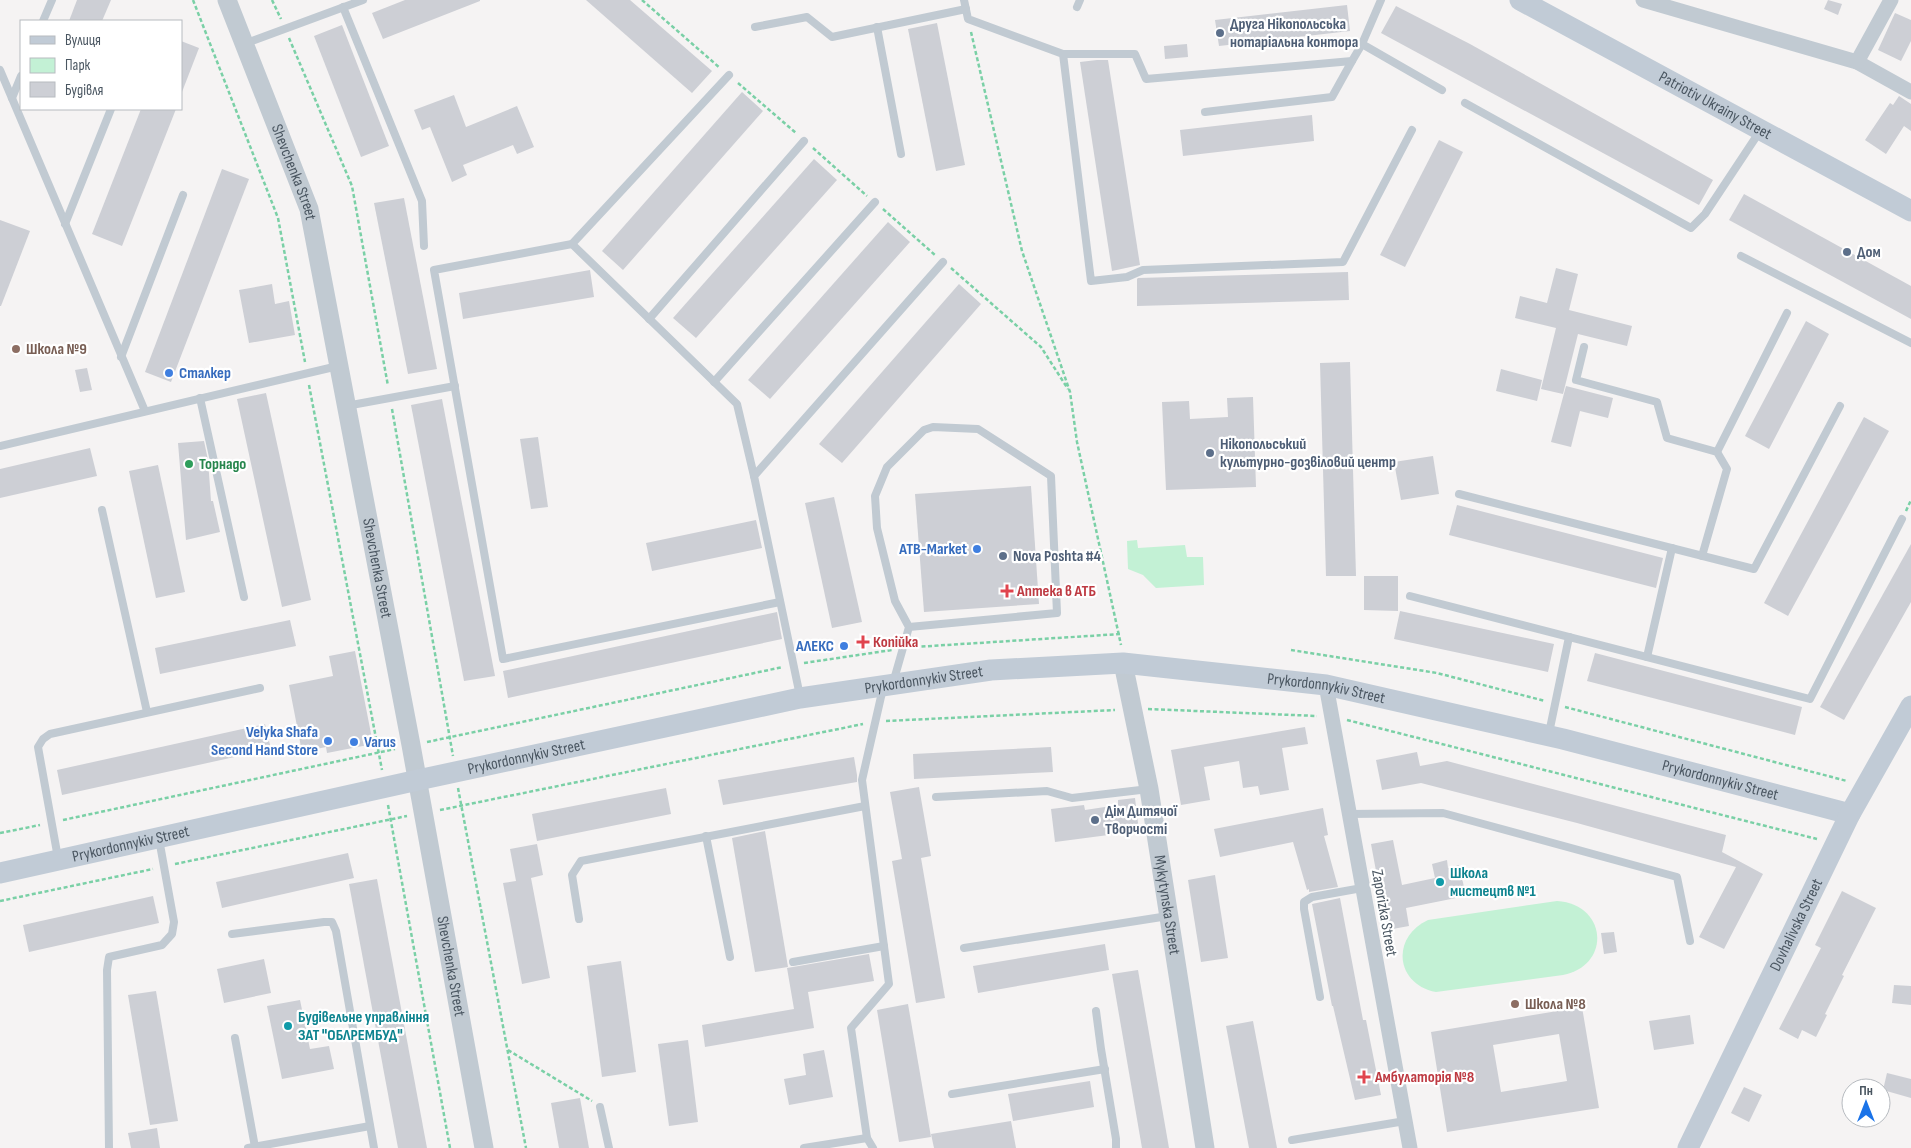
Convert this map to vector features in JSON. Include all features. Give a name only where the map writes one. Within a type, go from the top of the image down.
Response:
[{"type":"main road","name":"Patriotiv Ukrainy Street","points":[[1520,0],[1911,211]]},
{"type":"main road","name":"Prykordonnykiv Street","points":[[0,872],[800,698],[991,670],[1124,663],[1326,685],[1549,736],[1850,814]]},
{"type":"main road","name":"Dovhalivska Street","points":[[1688,1148],[1835,843],[1911,706]]},
{"type":"street","name":"Shevchenka Street","points":[[227,0],[309,209],[418,780],[484,1148]]},
{"type":"street","points":[[1643,0],[1857,62],[1911,92]]},
{"type":"street","points":[[1857,62],[1891,0]]},
{"type":"street","name":"Mykytynska Street","points":[[1124,663],[1149,789],[1204,1148]]},
{"type":"street","name":"Zaporizka Street","points":[[1326,685],[1410,1148]]},
{"type":"lane","points":[[43,20],[52,0]]},
{"type":"lane","points":[[244,44],[363,0]]},
{"type":"lane","points":[[964,0],[968,19],[1063,54],[1135,54],[1146,79],[1352,61]]},
{"type":"lane","points":[[1205,112],[1332,97],[1362,44],[1381,0]]},
{"type":"lane","points":[[343,8],[422,201],[424,246]]},
{"type":"lane","points":[[756,27],[807,17],[832,37],[966,8]]},
{"type":"lane","points":[[878,27],[901,154]]},
{"type":"lane","points":[[1362,44],[1442,90]]},
{"type":"lane","points":[[1063,54],[1091,281],[1127,277],[1143,270],[1343,262],[1412,130]]},
{"type":"lane","points":[[0,70],[144,411]]},
{"type":"lane","points":[[729,75],[572,244],[434,270],[503,659],[780,602]]},
{"type":"lane","points":[[12,98],[20,78]]},
{"type":"lane","points":[[1465,103],[1690,228],[1705,214],[1761,130]]},
{"type":"lane","points":[[65,224],[111,110]]},
{"type":"lane","points":[[649,319],[804,140]]},
{"type":"lane","points":[[121,357],[183,195]]},
{"type":"lane","points":[[714,382],[875,202]]},
{"type":"lane","points":[[572,244],[737,404],[754,476],[800,698]]},
{"type":"lane","points":[[1741,256],[1911,342]]},
{"type":"lane","points":[[754,476],[943,262]]},
{"type":"lane","points":[[1717,452],[1787,313]]},
{"type":"lane","points":[[1584,347],[1576,380],[1657,402],[1667,438],[1717,452],[1727,469],[1702,556]]},
{"type":"lane","points":[[0,446],[338,366]]},
{"type":"lane","points":[[346,406],[455,386]]},
{"type":"lane","points":[[200,398],[244,597]]},
{"type":"lane","points":[[1459,494],[1754,569],[1840,406]]},
{"type":"lane","points":[[873,1148],[867,1138],[851,1028],[889,984],[862,780],[875,722],[909,627],[894,602],[877,528],[875,496],[887,467],[924,430],[933,427],[978,429],[1051,476],[1057,613],[909,627]]},
{"type":"lane","points":[[102,510],[147,712]]},
{"type":"lane","points":[[1410,596],[1810,699],[1902,519]]},
{"type":"lane","points":[[1647,657],[1672,548]]},
{"type":"lane","points":[[1549,736],[1569,637]]},
{"type":"lane","points":[[59,860],[38,748],[43,739],[50,734],[260,688]]},
{"type":"lane","points":[[936,797],[1047,791],[1072,798],[1149,789]]},
{"type":"lane","points":[[579,919],[572,875],[581,861],[866,806]]},
{"type":"lane","points":[[1349,814],[1443,813],[1677,877],[1690,941]]},
{"type":"lane","points":[[706,836],[730,957]]},
{"type":"lane","points":[[109,1148],[107,970],[109,957],[162,945],[172,934],[174,922],[158,837]]},
{"type":"lane","points":[[1320,997],[1304,902],[1312,897],[1362,888]]},
{"type":"lane","points":[[964,948],[1168,916]]},
{"type":"lane","points":[[232,934],[332,922],[336,931],[374,1148]]},
{"type":"lane","points":[[793,962],[884,946]]},
{"type":"lane","points":[[1096,1011],[1116,1148]]},
{"type":"lane","points":[[235,1038],[252,1147],[370,1126]]},
{"type":"lane","points":[[952,1094],[1104,1069]]},
{"type":"lane","points":[[600,1107],[609,1148]]},
{"type":"lane","points":[[1292,1140],[1405,1121]]},
{"type":"lane","points":[[804,1148],[867,1138]]},
{"type":"path","points":[[193,0],[278,218],[385,787],[450,1148]]},
{"type":"path","points":[[272,0],[352,186],[455,772],[526,1148]]},
{"type":"path","points":[[642,0],[1041,347],[1070,392]]},
{"type":"path","points":[[968,19],[1022,251],[1070,392],[1077,442],[1120,634],[1124,663]]},
{"type":"path","points":[[0,833],[792,665],[903,648],[1120,634]]},
{"type":"path","points":[[1291,650],[1437,673],[1866,785]]},
{"type":"path","points":[[462,805],[875,722],[1133,709],[1332,716],[1835,843]]},
{"type":"path","points":[[0,901],[390,819]]},
{"type":"path","points":[[508,1050],[600,1107]]},
{"type":"green space","points":[[1137,540],[1138,548],[1185,545],[1187,557],[1203,557],[1204,585],[1156,588],[1143,575],[1128,569],[1127,541]]},
{"type":"green space","points":[[1557,901],[1574,905],[1586,912],[1594,923],[1597,935],[1596,948],[1590,960],[1579,969],[1563,975],[1436,992],[1422,987],[1412,980],[1406,970],[1403,948],[1408,937],[1416,928],[1428,920]]},
{"type":"building","points":[[77,0],[111,0],[102,20],[69,20]]},
{"type":"building","points":[[405,0],[480,1],[383,39],[372,13]]},
{"type":"building","points":[[586,0],[630,0],[712,71],[692,93]]},
{"type":"building","points":[[1828,0],[1842,4],[1838,15],[1824,9]]},
{"type":"building","points":[[1347,5],[1350,31],[1219,46],[1215,20]]},
{"type":"building","points":[[1396,6],[1470,44],[1713,180],[1699,205],[1381,33]]},
{"type":"building","points":[[1895,13],[1911,20],[1911,41],[1901,61],[1878,50]]},
{"type":"building","points":[[937,23],[965,165],[936,171],[908,29]]},
{"type":"building","points":[[342,25],[389,146],[361,157],[314,36]]},
{"type":"building","points":[[182,41],[199,48],[182,92]]},
{"type":"building","points":[[1187,44],[1188,57],[1165,59],[1164,46]]},
{"type":"building","points":[[1108,60],[1140,265],[1112,271],[1080,62]]},
{"type":"building","points":[[742,92],[763,111],[623,270],[602,251]]},
{"type":"building","points":[[454,95],[466,127],[517,106],[534,147],[517,154],[513,145],[463,165],[467,175],[452,182],[430,127],[422,130],[414,110]]},
{"type":"building","points":[[1899,96],[1911,104],[1911,131],[1904,126],[1886,154],[1865,140],[1890,103],[1893,105]]},
{"type":"building","points":[[141,110],[176,110],[122,246],[92,234]]},
{"type":"building","points":[[1312,115],[1314,141],[1183,156],[1180,130]]},
{"type":"building","points":[[1439,140],[1463,152],[1405,267],[1380,255]]},
{"type":"building","points":[[814,159],[837,180],[696,338],[673,318]]},
{"type":"building","points":[[222,169],[249,179],[171,382],[145,372]]},
{"type":"building","points":[[1744,194],[1911,286],[1911,319],[1729,220]]},
{"type":"building","points":[[404,198],[437,369],[408,374],[374,203]]},
{"type":"building","points":[[0,220],[30,231],[1,306],[0,306]]},
{"type":"building","points":[[888,222],[910,242],[770,399],[748,380]]},
{"type":"building","points":[[1556,268],[1578,274],[1569,310],[1632,326],[1627,346],[1578,334],[1563,394],[1541,389],[1556,328],[1515,318],[1520,296],[1547,303]]},
{"type":"building","points":[[590,270],[594,297],[463,319],[459,293]]},
{"type":"building","points":[[1348,272],[1349,300],[1137,306],[1138,278]]},
{"type":"building","points":[[272,284],[275,304],[289,301],[295,335],[249,343],[239,290]]},
{"type":"building","points":[[959,284],[981,304],[842,463],[819,444]]},
{"type":"building","points":[[1806,321],[1829,334],[1769,449],[1745,436]]},
{"type":"building","points":[[1350,362],[1356,576],[1326,576],[1320,363]]},
{"type":"building","points":[[87,368],[92,390],[80,392],[75,370]]},
{"type":"building","points":[[1501,369],[1542,380],[1537,401],[1496,391]]},
{"type":"building","points":[[1566,386],[1613,398],[1608,418],[1580,411],[1571,447],[1551,442]]},
{"type":"building","points":[[266,393],[311,600],[282,607],[237,399]]},
{"type":"building","name":"Нікопольський культурно-дозвіловий центр","points":[[1253,397],[1256,487],[1166,490],[1162,402],[1189,401],[1190,419],[1228,417],[1227,398]]},
{"type":"building","points":[[442,399],[495,676],[464,681],[411,405]]},
{"type":"building","points":[[1864,417],[1889,431],[1788,616],[1764,603]]},
{"type":"building","points":[[538,437],[548,507],[531,509],[520,439]]},
{"type":"building","points":[[204,441],[208,460],[211,501],[213,501],[220,532],[186,540],[178,443]]},
{"type":"building","points":[[90,448],[97,476],[0,498],[0,469]]},
{"type":"building","points":[[1433,456],[1439,494],[1401,500],[1394,462]]},
{"type":"building","points":[[158,465],[185,592],[156,598],[129,471]]},
{"type":"building","name":"ATB-Market","points":[[1031,486],[1039,604],[924,612],[915,494]]},
{"type":"building","points":[[834,497],[862,622],[832,628],[805,503]]},
{"type":"building","points":[[1457,505],[1663,558],[1656,588],[1449,535]]},
{"type":"building","points":[[756,520],[762,548],[652,571],[646,543]]},
{"type":"building","points":[[1911,544],[1911,602],[1844,720],[1820,707]]},
{"type":"building","points":[[1364,576],[1398,576],[1398,611],[1364,610]]},
{"type":"building","points":[[1400,611],[1554,644],[1548,672],[1394,639]]},
{"type":"building","points":[[777,612],[782,639],[508,698],[503,671]]},
{"type":"building","points":[[290,620],[296,646],[160,674],[155,648]]},
{"type":"building","points":[[355,651],[373,744],[327,753],[326,747],[302,752],[289,685],[333,676],[329,656]]},
{"type":"building","points":[[1595,653],[1802,707],[1795,735],[1587,681]]},
{"type":"building","points":[[265,724],[271,749],[62,795],[57,770]]},
{"type":"building","points":[[1305,727],[1308,744],[1282,748],[1289,790],[1260,795],[1258,786],[1243,788],[1239,761],[1204,767],[1210,800],[1181,805],[1171,750]]},
{"type":"building","points":[[1051,747],[1053,772],[914,779],[913,754]]},
{"type":"building","points":[[1417,752],[1420,766],[1447,761],[1726,835],[1722,852],[1763,874],[1724,949],[1699,937],[1736,867],[1577,823],[1421,783],[1382,790],[1376,760]]},
{"type":"building","points":[[854,757],[857,782],[723,805],[718,780]]},
{"type":"building","points":[[919,787],[931,856],[921,858],[945,998],[916,1003],[892,861],[902,859],[890,792]]},
{"type":"building","points":[[666,788],[671,814],[537,841],[532,814]]},
{"type":"building","name":"Дім Дитячої Творчості","points":[[1135,798],[1139,831],[1055,842],[1051,809],[1084,805],[1085,810],[1118,805],[1118,800]]},
{"type":"building","points":[[1323,808],[1328,835],[1324,836],[1338,887],[1309,892],[1309,889],[1307,890],[1293,842],[1220,857],[1214,829]]},
{"type":"building","points":[[765,831],[788,967],[755,972],[732,838]]},
{"type":"building","name":"Школа мистецтв №1","points":[[1393,840],[1402,885],[1435,878],[1432,864],[1447,860],[1448,868],[1459,865],[1466,896],[1406,908],[1409,926],[1387,930],[1371,844]]},
{"type":"building","points":[[537,844],[543,875],[531,878],[550,978],[522,984],[503,883],[516,881],[510,849]]},
{"type":"building","points":[[348,853],[354,878],[222,908],[216,882]]},
{"type":"building","points":[[1215,875],[1228,958],[1201,962],[1188,880]]},
{"type":"building","points":[[377,879],[427,1148],[398,1148],[349,884]]},
{"type":"building","points":[[1842,891],[1876,908],[1842,975],[1844,976],[1816,1037],[1802,1030],[1798,1039],[1779,1029],[1821,948],[1815,945]]},
{"type":"building","points":[[153,896],[159,923],[29,952],[23,925]]},
{"type":"building","points":[[1340,898],[1363,1020],[1366,1020],[1381,1095],[1355,1100],[1332,1006],[1312,904]]},
{"type":"building","points":[[1614,932],[1617,952],[1604,954],[1601,933]]},
{"type":"building","points":[[1105,944],[1109,970],[978,993],[973,966]]},
{"type":"building","points":[[869,954],[874,981],[808,992],[814,1028],[705,1047],[702,1025],[794,1009],[787,968]]},
{"type":"building","points":[[264,959],[271,993],[224,1003],[217,969]]},
{"type":"building","points":[[621,961],[636,1072],[602,1077],[587,966]]},
{"type":"building","points":[[1138,970],[1169,1148],[1142,1148],[1112,974]]},
{"type":"building","points":[[1894,985],[1911,986],[1911,1005],[1892,1003]]},
{"type":"building","points":[[156,991],[178,1121],[150,1125],[128,995]]},
{"type":"building","name":"Будівельне управління ЗАТ \"ОБЛРЕМБУД\"","points":[[300,1000],[310,1049],[329,1046],[334,1069],[282,1079],[267,1006]]},
{"type":"building","points":[[908,1004],[931,1137],[899,1142],[877,1010]]},
{"type":"building","points":[[1582,1007],[1599,1108],[1447,1132],[1431,1032]],"holes":[[[1559,1034],[1567,1081],[1501,1092],[1493,1045]]]},
{"type":"building","points":[[1690,1015],[1694,1044],[1654,1050],[1649,1021]]},
{"type":"building","points":[[1253,1021],[1277,1148],[1249,1148],[1226,1026]]},
{"type":"building","points":[[688,1040],[698,1122],[669,1126],[658,1044]]},
{"type":"building","points":[[824,1050],[833,1097],[789,1105],[784,1079],[806,1075],[803,1054]]},
{"type":"building","points":[[1887,1073],[1911,1079],[1911,1098],[1891,1092],[1891,1078],[1886,1078]]},
{"type":"building","points":[[1090,1081],[1094,1107],[1013,1121],[1008,1094]]},
{"type":"building","points":[[1744,1087],[1762,1095],[1749,1122],[1731,1113]]},
{"type":"building","points":[[580,1098],[589,1148],[559,1148],[551,1103]]},
{"type":"building","points":[[1011,1121],[1016,1148],[934,1148],[931,1134]]},
{"type":"building","points":[[157,1128],[160,1148],[131,1148],[128,1133]]},
{"type":"place","name":"Друга Нікопольська нотаріальна контора","points":[[1220,33]]},
{"type":"place","name":"Дом","points":[[1847,252]]},
{"type":"place","name":"Школа №9","points":[[16,349]]},
{"type":"place","name":"Сталкер","points":[[169,373]]},
{"type":"place","name":"Нікопольський культурно-дозвіловий центр","points":[[1210,453]]},
{"type":"place","name":"Торнадо","points":[[189,464]]},
{"type":"place","name":"ATB-Market","points":[[977,549]]},
{"type":"place","name":"Nova Poshta #4","points":[[1003,556]]},
{"type":"place","name":"Аптека в АТБ","points":[[1007,591]]},
{"type":"place","name":"Копійка","points":[[863,642]]},
{"type":"place","name":"АЛЕКС","points":[[844,646]]},
{"type":"place","name":"Velyka Shafa Second Hand Store","points":[[328,741]]},
{"type":"place","name":"Varus","points":[[354,742]]},
{"type":"place","name":"Дім Дитячої Творчості","points":[[1095,820]]},
{"type":"place","name":"Школа мистецтв №1","points":[[1440,882]]},
{"type":"place","name":"Школа №8","points":[[1515,1004]]},
{"type":"place","name":"Будівельне управління ЗАТ \"ОБЛРЕМБУД\"","points":[[288,1026]]},
{"type":"place","name":"Амбулаторія №8","points":[[1364,1077]]}]
